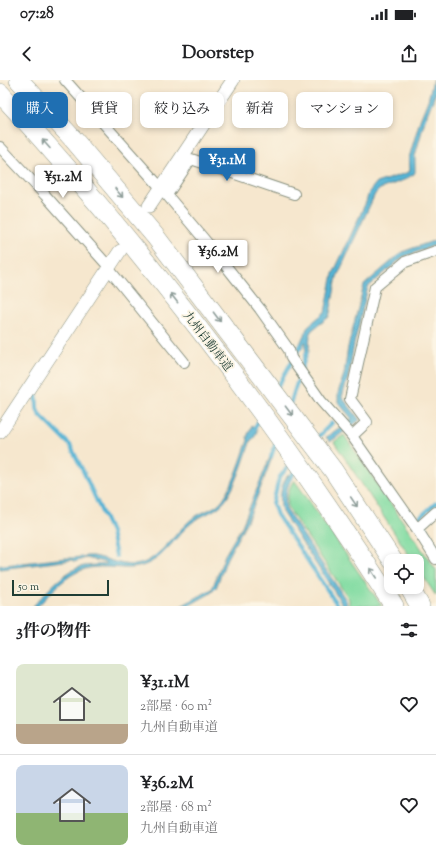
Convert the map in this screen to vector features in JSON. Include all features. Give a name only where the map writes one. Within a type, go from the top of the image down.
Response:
[{"type":"highway","name":"九州自動車道","points":[[19,80],[74,140],[155,236],[333,470],[388,554]]},
{"type":"highway","name":"九州自動車道","points":[[0,93],[98,202],[134,246],[249,395],[311,482],[394,606]]},
{"type":"highway","points":[[413,594],[420,606]]},
{"type":"street","points":[[65,80],[164,191],[260,309],[289,350],[291,358],[321,401],[352,436],[417,528],[436,559]]},
{"type":"street","points":[[164,191],[234,80]]},
{"type":"street","points":[[0,147],[109,267],[184,362]]},
{"type":"street","points":[[149,206],[191,159],[294,194]]},
{"type":"street","points":[[0,432],[120,251]]},
{"type":"street","points":[[352,436],[367,422],[350,399],[375,288],[405,262],[436,251]]},
{"type":"street","points":[[417,528],[436,512]]},
{"type":"green space","points":[[344,435],[436,570],[436,596],[424,578],[424,554],[408,554],[334,442]]},
{"type":"green space","points":[[294,480],[382,606],[349,606],[349,599],[288,508],[288,494],[290,486]]},
{"type":"water","points":[[433,80],[436,80],[436,92],[425,120],[415,156],[415,172],[404,180],[380,189],[375,194],[337,277],[329,317],[310,333],[309,350],[307,357],[305,357],[306,342],[301,349],[298,348],[308,326],[325,312],[333,274],[366,202],[369,192],[376,183],[409,172],[410,170],[409,158]]},
{"type":"water","points":[[436,240],[436,245],[403,257],[368,287],[354,344],[348,378],[342,397],[360,420],[330,442],[326,437],[352,419],[338,402],[338,393],[344,374],[348,347],[364,285],[402,252]]},
{"type":"water","points":[[252,425],[257,431],[254,438],[251,440],[237,480],[225,501],[214,510],[194,521],[164,552],[150,563],[133,568],[87,568],[71,575],[59,584],[38,606],[33,606],[56,582],[70,572],[84,566],[107,563],[86,558],[74,562],[73,560],[0,569],[0,565],[90,556],[128,565],[140,564],[148,561],[162,550],[193,518],[213,508],[223,499],[237,470]]},
{"type":"water","points":[[272,452],[273,455],[254,505],[227,558],[216,588],[211,593],[188,606],[181,606],[212,589],[225,555],[242,526]]},
{"type":"water","points":[[288,475],[291,479],[286,494],[286,509],[346,600],[347,606],[342,606],[341,602],[282,512],[281,493],[283,484]]},
{"type":"waterway","points":[[277,388],[301,345]]},
{"type":"waterway","points":[[290,404],[307,352]]},
{"type":"waterway","points":[[36,390],[37,408],[39,414],[70,445],[111,532],[116,556]]},
{"type":"waterway","points":[[252,433],[259,420]]},
{"type":"waterway","points":[[316,439],[332,423]]},
{"type":"waterway","points":[[271,457],[276,443]]},
{"type":"waterway","points":[[291,463],[279,478],[273,504],[277,515],[338,606]]},
{"type":"waterway","points":[[287,482],[296,470]]},
{"type":"waterway","points":[[436,503],[420,517],[436,548]]}]
